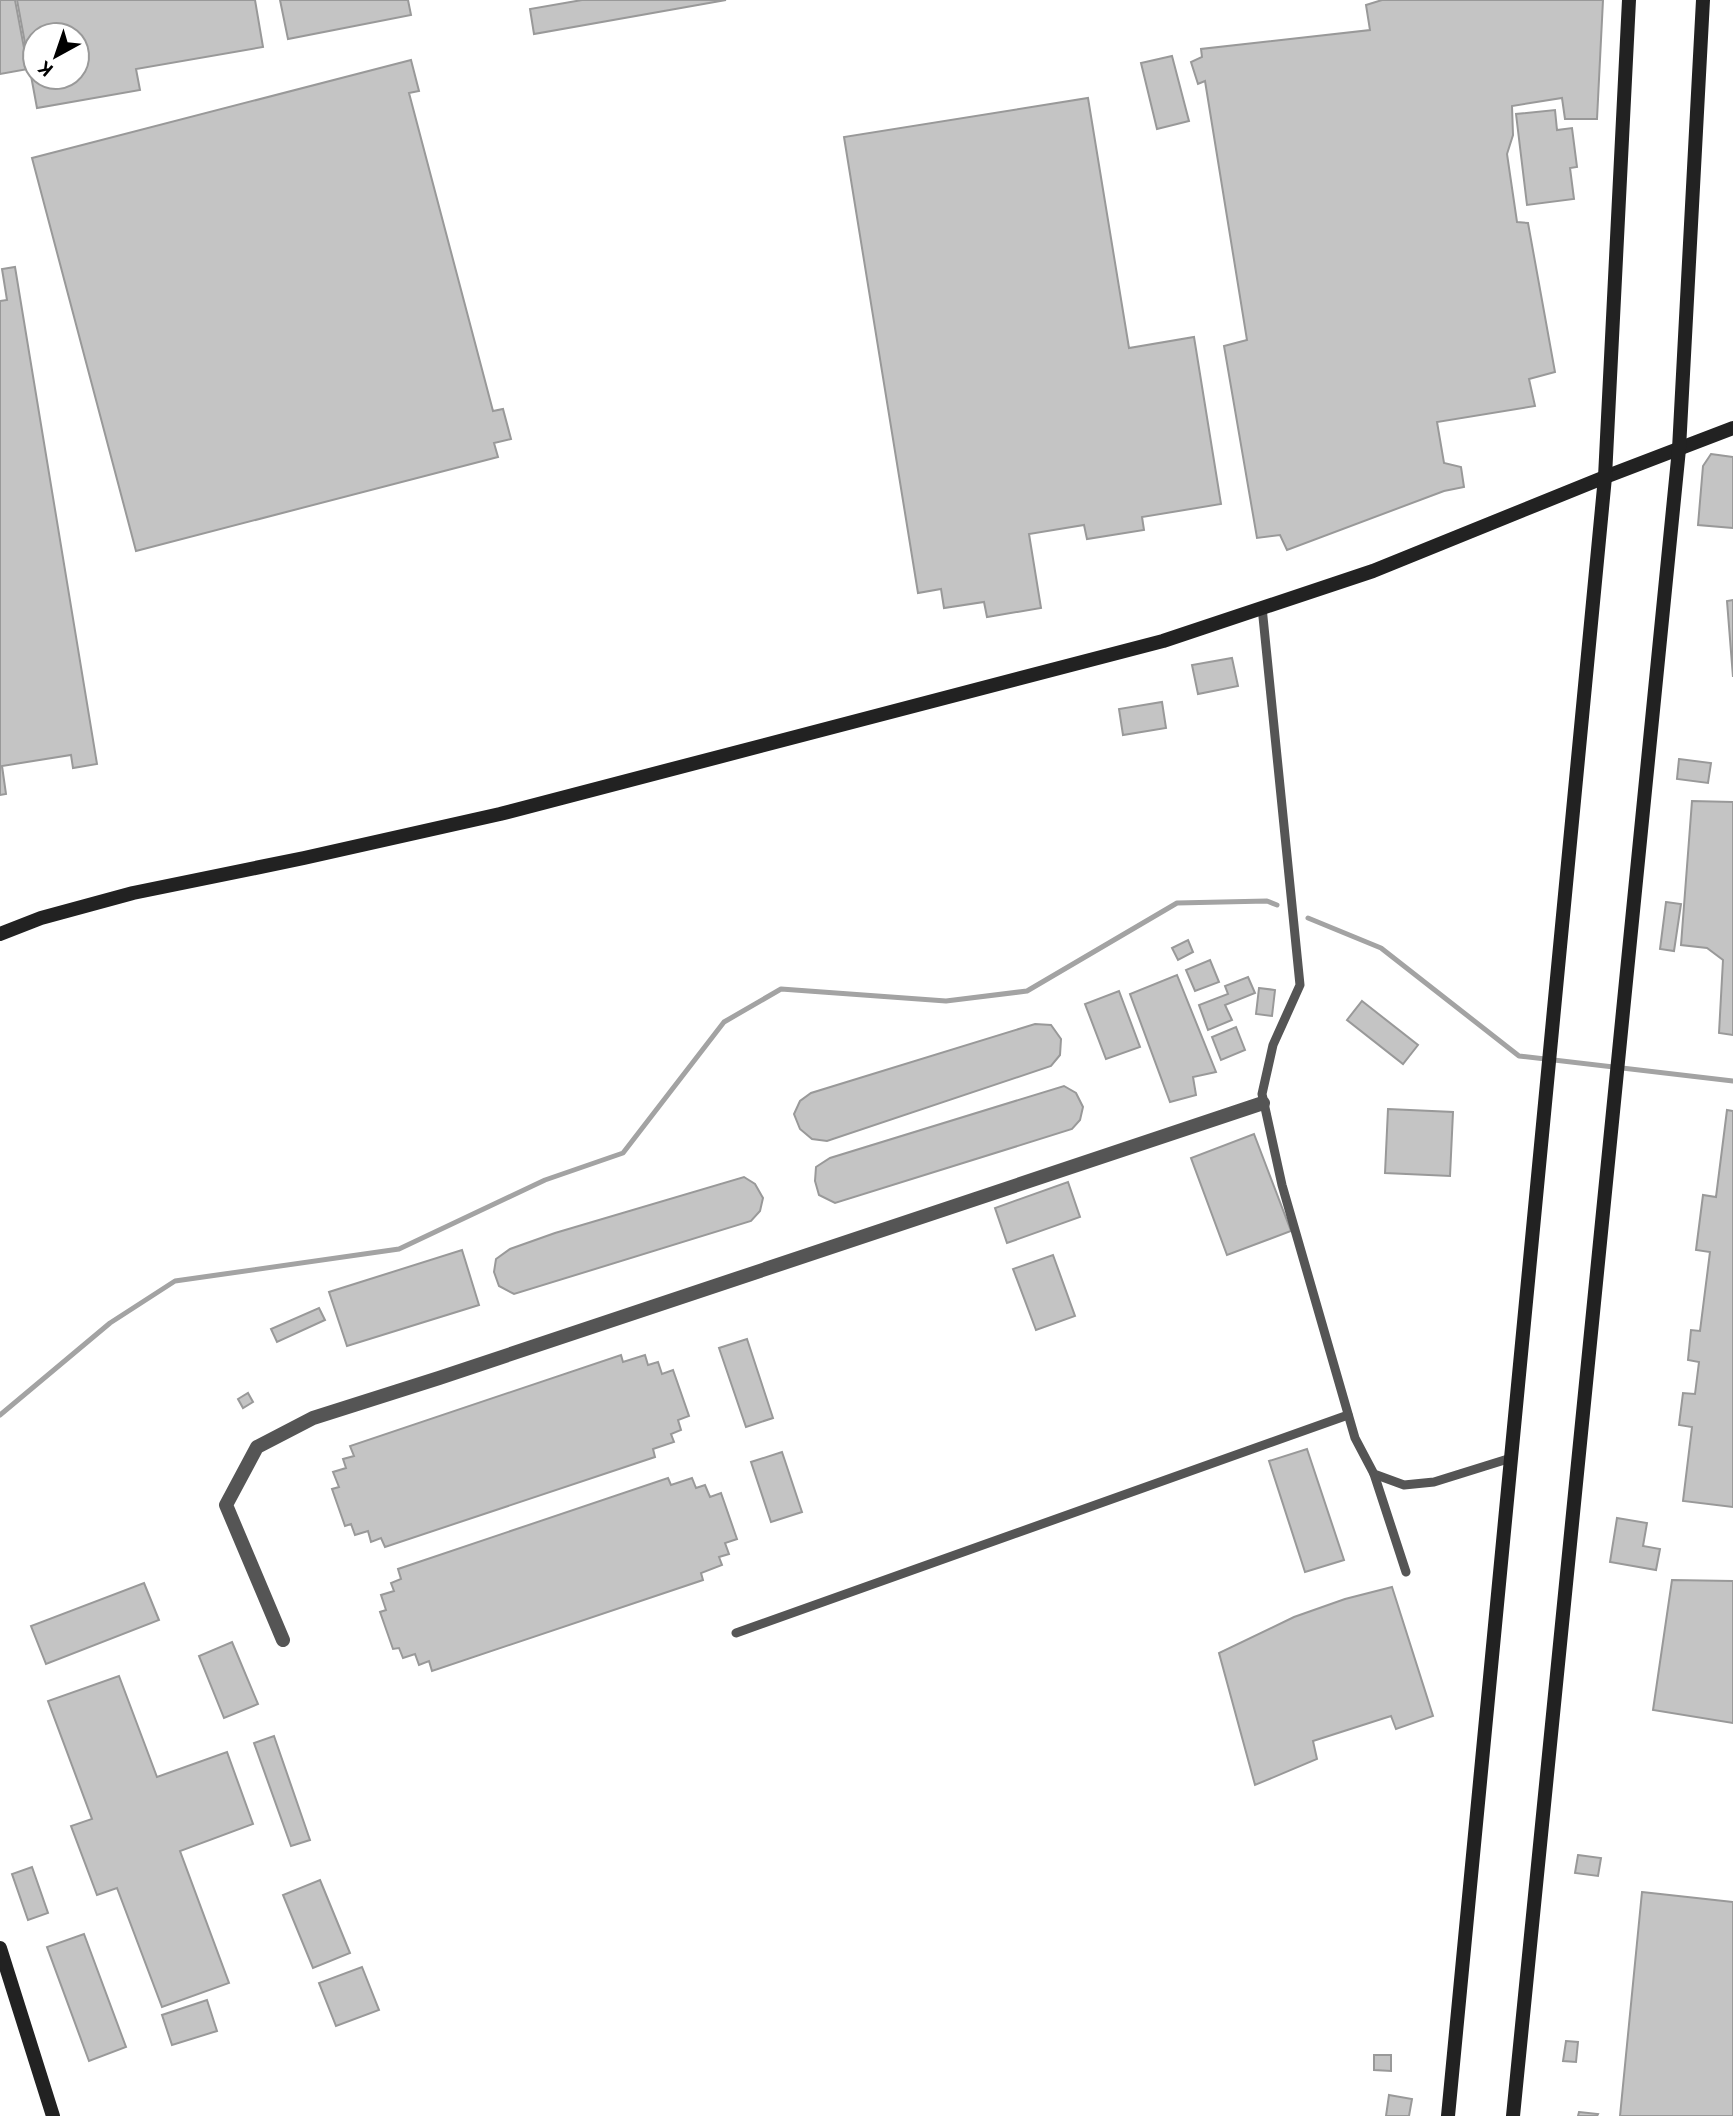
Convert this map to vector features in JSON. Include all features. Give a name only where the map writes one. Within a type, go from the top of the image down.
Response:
[{"type":"street","points":[[1448,2116],[1605,477],[1629,0]]},
{"type":"street","points":[[1513,2116],[1679,449],[1703,0]]},
{"type":"street","points":[[0,934],[41,918],[133,893],[500,814],[1163,641],[1373,571],[1733,428]]},
{"type":"street","points":[[283,1640],[226,1505],[257,1447],[313,1418],[1263,1103]]},
{"type":"street","points":[[0,1948],[53,2116]]},
{"type":"lane","points":[[1262,607],[1300,985],[1273,1045],[1262,1094],[1263,1103],[1282,1185],[1355,1438],[1374,1474],[1406,1572]]},
{"type":"lane","points":[[736,1633],[1348,1415]]},
{"type":"lane","points":[[1374,1474],[1404,1485],[1434,1482],[1511,1458]]},
{"type":"building","points":[[0,0],[15,0],[21,32],[21,70],[0,74]]},
{"type":"building","points":[[17,0],[255,0],[263,47],[136,69],[140,90],[37,108],[34,91],[91,91],[91,21],[21,22]]},
{"type":"building","points":[[280,0],[408,0],[411,15],[288,39]]},
{"type":"building","points":[[582,0],[726,0],[534,34],[530,9]]},
{"type":"building","points":[[1382,0],[1603,0],[1597,119],[1565,119],[1562,98],[1512,106],[1513,135],[1507,154],[1517,222],[1528,223],[1555,372],[1529,379],[1535,406],[1437,422],[1444,463],[1461,467],[1464,487],[1444,491],[1287,550],[1280,535],[1257,538],[1224,346],[1247,340],[1205,81],[1198,84],[1191,62],[1202,57],[1201,49],[1370,30],[1366,5]]},
{"type":"building","points":[[1172,56],[1189,121],[1157,129],[1141,63]]},
{"type":"building","points":[[411,60],[419,91],[409,93],[493,411],[503,409],[511,439],[494,443],[498,457],[136,551],[32,158]]},
{"type":"building","points":[[1088,98],[1129,348],[1194,337],[1221,504],[1142,517],[1144,530],[1087,539],[1084,525],[1029,534],[1041,608],[987,617],[984,602],[944,608],[941,589],[918,593],[844,137]]},
{"type":"building","points":[[1555,110],[1557,130],[1572,128],[1577,167],[1570,168],[1574,199],[1527,205],[1516,114]]},
{"type":"building","points":[[15,267],[97,764],[73,768],[71,755],[2,766],[6,794],[0,795],[0,301],[7,300],[2,269]]},
{"type":"building","points":[[1711,454],[1733,457],[1733,528],[1698,525],[1703,466]]},
{"type":"building","points":[[1733,600],[1733,677],[1727,601]]},
{"type":"building","points":[[1232,658],[1238,686],[1198,694],[1192,665]]},
{"type":"building","points":[[1162,702],[1166,728],[1123,735],[1119,709]]},
{"type":"building","points":[[1679,759],[1711,763],[1708,783],[1677,779]]},
{"type":"building","points":[[1692,801],[1733,802],[1733,1035],[1719,1033],[1723,960],[1707,948],[1681,945]]},
{"type":"building","points":[[1666,902],[1681,904],[1674,951],[1660,949]]},
{"type":"building","points":[[1188,940],[1193,952],[1178,960],[1172,948]]},
{"type":"building","points":[[1210,960],[1219,982],[1195,991],[1186,970]]},
{"type":"building","points":[[1177,975],[1216,1072],[1193,1077],[1196,1095],[1170,1102],[1130,994]]},
{"type":"building","points":[[1248,977],[1255,993],[1225,1005],[1232,1020],[1208,1030],[1199,1005],[1228,994],[1225,986]]},
{"type":"building","points":[[1259,988],[1275,990],[1272,1016],[1256,1014]]},
{"type":"building","points":[[1119,991],[1140,1047],[1106,1059],[1085,1004]]},
{"type":"building","points":[[1362,1001],[1418,1045],[1403,1064],[1347,1020]]},
{"type":"building","points":[[1035,1024],[1051,1025],[1061,1039],[1060,1055],[1051,1066],[827,1141],[812,1139],[800,1129],[794,1114],[800,1101],[811,1093]]},
{"type":"building","points":[[1236,1027],[1245,1050],[1221,1060],[1212,1037]]},
{"type":"building","points":[[1064,1086],[1076,1093],[1083,1107],[1080,1120],[1072,1129],[835,1203],[819,1195],[815,1181],[816,1167],[830,1158]]},
{"type":"building","points":[[1388,1109],[1453,1112],[1450,1176],[1385,1173]]},
{"type":"building","points":[[1727,1110],[1733,1111],[1733,1507],[1683,1501],[1692,1427],[1679,1425],[1683,1393],[1695,1394],[1699,1362],[1688,1360],[1691,1330],[1700,1331],[1710,1252],[1696,1250],[1703,1195],[1716,1197]]},
{"type":"building","points":[[1254,1134],[1291,1231],[1227,1255],[1191,1158]]},
{"type":"building","points":[[744,1177],[755,1184],[763,1198],[760,1211],[751,1221],[514,1294],[499,1286],[494,1272],[496,1259],[510,1249]]},
{"type":"building","points":[[1068,1182],[1080,1217],[1007,1243],[995,1208]]},
{"type":"building","points":[[462,1250],[479,1305],[347,1346],[329,1292]]},
{"type":"building","points":[[1053,1255],[1075,1316],[1036,1330],[1013,1269]]},
{"type":"building","points":[[319,1308],[325,1320],[277,1342],[271,1329]]},
{"type":"building","points":[[747,1339],[773,1418],[746,1427],[719,1348]]},
{"type":"building","points":[[621,1355],[623,1362],[645,1355],[648,1365],[658,1362],[662,1374],[673,1370],[689,1416],[678,1420],[681,1430],[671,1434],[674,1442],[653,1449],[655,1457],[385,1547],[381,1538],[371,1542],[368,1531],[355,1535],[351,1524],[345,1526],[332,1489],[339,1487],[333,1472],[346,1468],[343,1459],[354,1456],[350,1446]]},
{"type":"building","points":[[248,1393],[253,1402],[243,1408],[238,1399]]},
{"type":"building","points":[[1307,1449],[1344,1560],[1305,1572],[1269,1461]]},
{"type":"building","points":[[782,1452],[802,1512],[771,1522],[751,1462]]},
{"type":"building","points":[[668,1478],[671,1485],[692,1478],[696,1488],[705,1485],[710,1497],[721,1493],[737,1539],[725,1543],[729,1554],[719,1557],[722,1565],[701,1573],[703,1580],[432,1671],[429,1661],[419,1665],[415,1654],[403,1658],[399,1648],[393,1649],[380,1612],[386,1610],[381,1595],[394,1591],[391,1583],[401,1579],[398,1569]]},
{"type":"building","points":[[1617,1518],[1647,1523],[1643,1546],[1660,1549],[1656,1570],[1610,1562]]},
{"type":"building","points":[[1672,1580],[1733,1581],[1733,1723],[1653,1710]]},
{"type":"building","points":[[144,1583],[159,1620],[46,1664],[31,1626]]},
{"type":"building","points":[[1392,1587],[1433,1716],[1396,1729],[1391,1716],[1313,1741],[1317,1759],[1255,1785],[1219,1653],[1294,1617],[1345,1599]]},
{"type":"building","points":[[232,1642],[258,1704],[224,1718],[199,1656]]},
{"type":"building","points":[[119,1676],[157,1777],[227,1752],[253,1824],[180,1851],[229,1983],[162,2007],[117,1888],[97,1895],[71,1826],[92,1819],[48,1701]]},
{"type":"building","points":[[274,1736],[310,1840],[291,1846],[254,1743]]},
{"type":"building","points":[[1578,1855],[1601,1858],[1598,1876],[1575,1873]]},
{"type":"building","points":[[32,1867],[48,1913],[28,1920],[12,1874]]},
{"type":"building","points":[[320,1880],[350,1953],[313,1968],[283,1895]]},
{"type":"building","points":[[1642,1892],[1733,1902],[1733,2116],[1620,2116]]},
{"type":"building","points":[[84,1934],[126,2047],[89,2061],[47,1947]]},
{"type":"building","points":[[362,1967],[379,2010],[336,2026],[319,1983]]},
{"type":"building","points":[[207,2000],[217,2031],[172,2045],[162,2015]]},
{"type":"building","points":[[1566,2041],[1578,2042],[1576,2062],[1563,2061]]},
{"type":"building","points":[[1374,2055],[1391,2055],[1391,2071],[1374,2070]]},
{"type":"building","points":[[1389,2095],[1412,2099],[1409,2116],[1386,2116]]},
{"type":"building","points":[[1579,2112],[1598,2114],[1578,2116]]},
{"type":"waterway","points":[[0,1415],[110,1323],[175,1281],[399,1249],[545,1180],[623,1153],[724,1022],[781,989],[946,1001],[1027,991],[1177,903],[1267,901],[1277,905]]},
{"type":"waterway","points":[[1308,918],[1381,948],[1519,1056],[1733,1081]]}]
